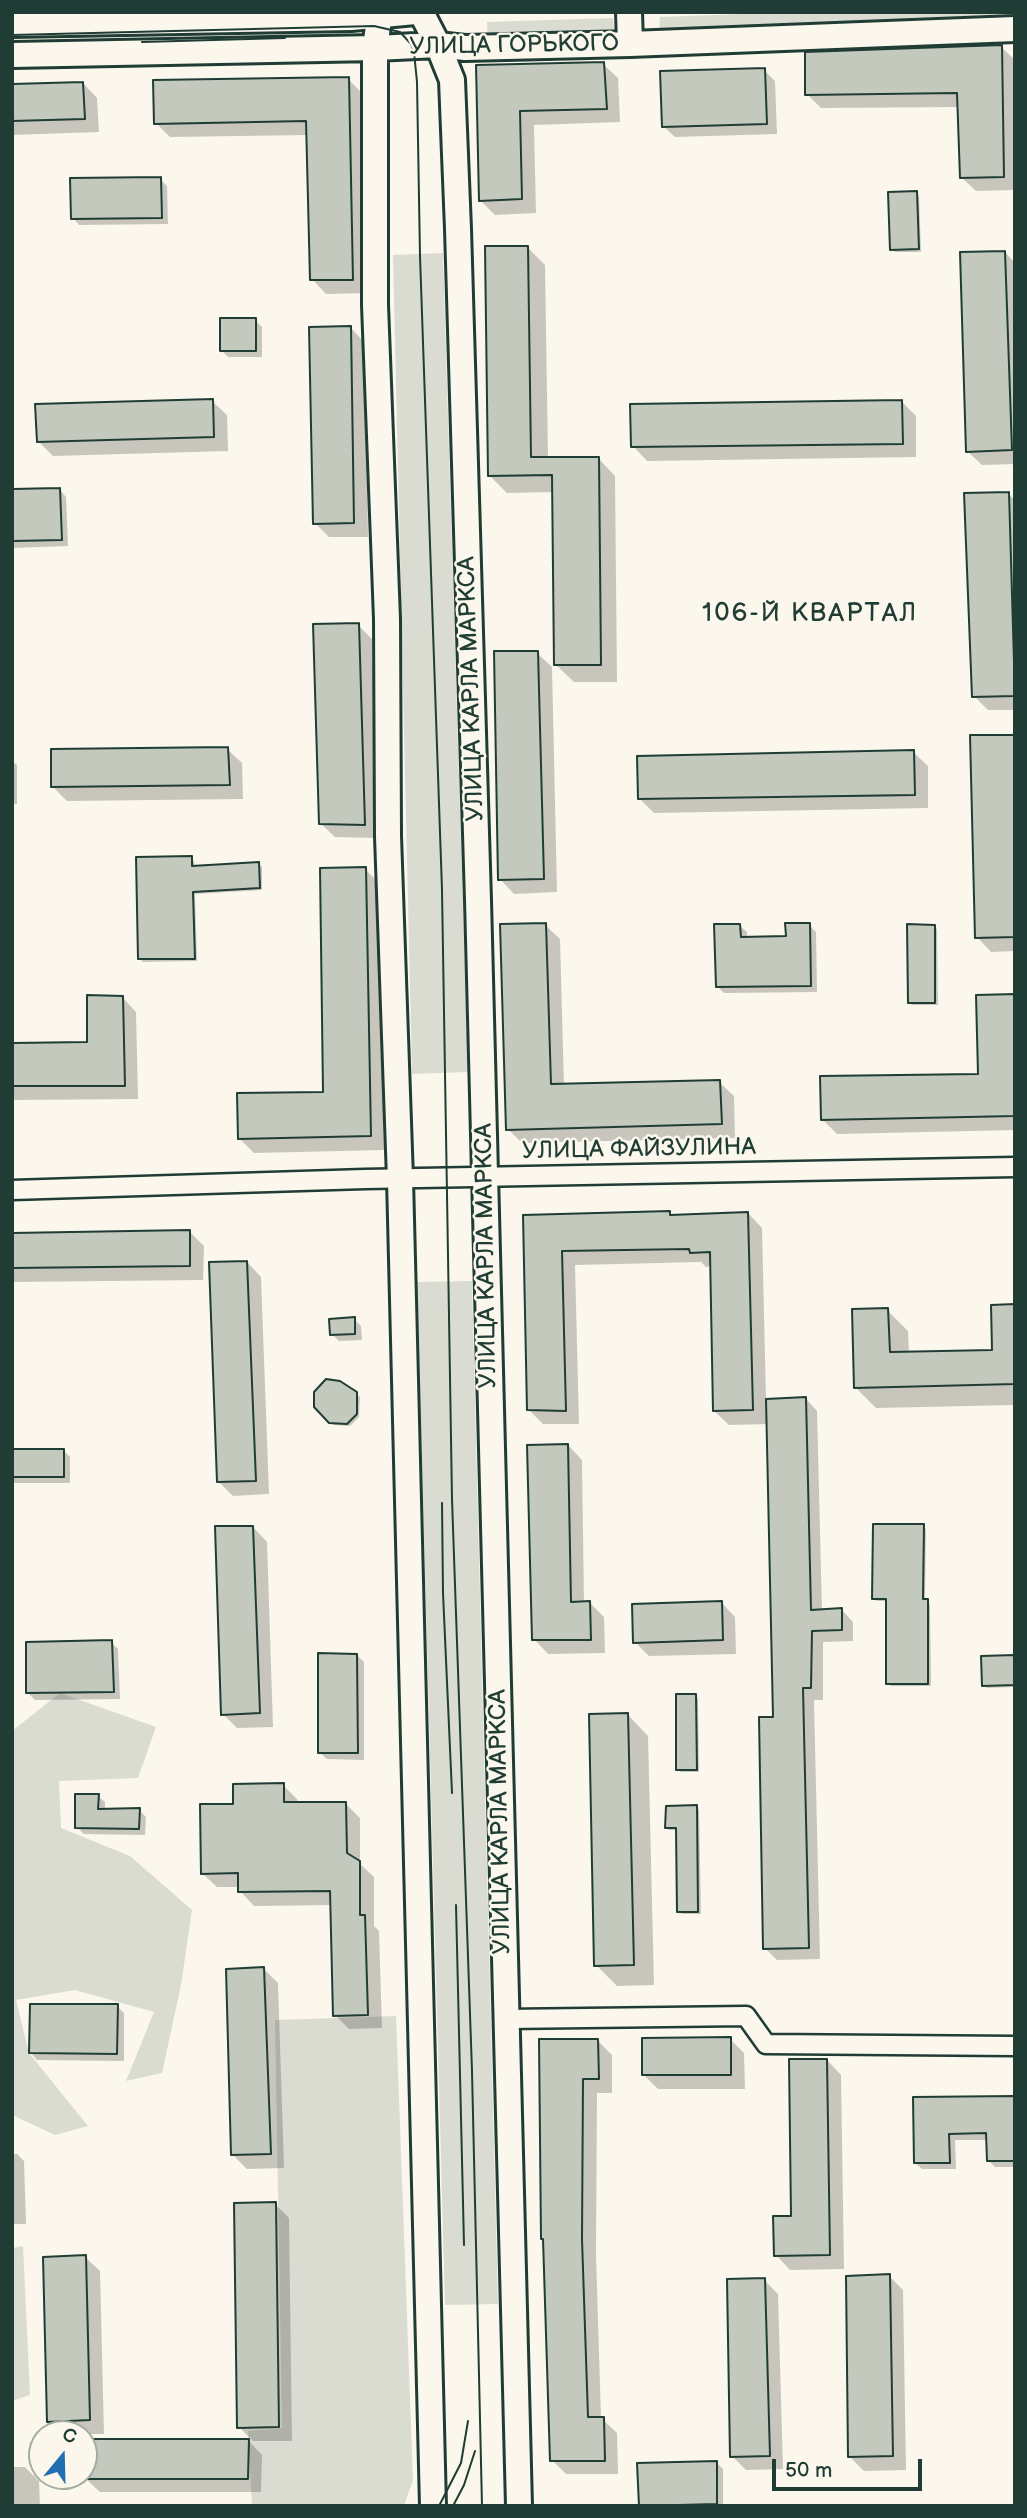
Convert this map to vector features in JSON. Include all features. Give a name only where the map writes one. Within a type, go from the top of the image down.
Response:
[{"type":"main road","name":"УЛИЦА ГОРЬКОГО","points":[[12,24],[351,18],[415,12]]},
{"type":"main road","name":"УЛИЦА КАРЛА МАРКСА","points":[[421,12],[452,80],[455,147],[519,2506]]},
{"type":"main road","points":[[629,12],[630,44]]},
{"type":"main road","points":[[380,14],[375,48],[376,305],[387,619],[388,836],[400,1179],[433,2506]]},
{"type":"main road","name":"УЛИЦА ГОРЬКОГО","points":[[12,55],[438,45],[465,48],[630,44],[1015,29]]},
{"type":"street","name":"УЛИЦА ФАЙЗУЛИНА","points":[[12,1190],[400,1179],[1015,1167]]},
{"type":"street","points":[[506,2019],[747,2016],[766,2044],[1015,2046]]},
{"type":"shaded area","points":[[799,12],[1015,12],[1015,23],[659,35],[660,17]]},
{"type":"shaded area","points":[[613,18],[615,36],[488,41],[487,22]]},
{"type":"shaded area","points":[[443,253],[468,1072],[412,1074],[393,255]]},
{"type":"shaded area","points":[[472,1281],[498,2304],[445,2305],[417,1282]]},
{"type":"shaded area","points":[[60,1693],[156,1727],[138,1778],[59,1781],[61,1828],[130,1856],[192,1910],[181,1985],[162,2073],[126,2081],[154,2012],[75,1990],[16,2000],[29,2053],[88,2126],[55,2135],[12,2115],[12,1731]]},
{"type":"shaded area","points":[[396,2016],[413,2480],[404,2506],[252,2506],[248,2431],[282,2428],[275,2020]]},
{"type":"shaded area","points":[[23,2246],[30,2395],[12,2401],[12,2248]]},
{"type":"building","points":[[1002,45],[1004,177],[960,178],[957,93],[805,95],[805,52]]},
{"type":"building","points":[[604,62],[607,109],[520,111],[522,199],[479,201],[476,65]]},
{"type":"building","points":[[765,68],[767,124],[662,127],[660,71]]},
{"type":"building","points":[[349,77],[353,280],[310,280],[306,121],[154,124],[153,80]]},
{"type":"building","points":[[83,82],[85,119],[12,121],[12,84]]},
{"type":"building","points":[[161,177],[162,218],[71,219],[70,178]]},
{"type":"building","points":[[917,191],[919,249],[890,250],[888,192]]},
{"type":"building","points":[[485,246],[528,246],[531,457],[599,457],[601,665],[554,665],[552,475],[488,476]]},
{"type":"building","points":[[1005,251],[1012,450],[966,452],[960,252]]},
{"type":"building","points":[[220,318],[256,318],[256,351],[220,351]]},
{"type":"building","points":[[351,326],[354,523],[313,524],[309,327]]},
{"type":"building","points":[[213,399],[214,437],[37,442],[35,404]]},
{"type":"building","points":[[902,400],[903,444],[631,447],[630,404]]},
{"type":"building","points":[[60,488],[62,540],[12,541],[12,489]]},
{"type":"building","points":[[1009,492],[1015,696],[972,697],[964,493]]},
{"type":"building","points":[[359,623],[365,825],[319,824],[313,624]]},
{"type":"building","points":[[494,651],[538,651],[544,879],[498,880]]},
{"type":"building","points":[[970,735],[1014,735],[1015,937],[975,938]]},
{"type":"building","points":[[228,747],[230,785],[51,787],[51,749]]},
{"type":"building","points":[[914,750],[915,795],[638,799],[637,756]]},
{"type":"building","points":[[192,856],[192,866],[259,862],[260,888],[193,892],[195,959],[138,959],[136,857]]},
{"type":"building","points":[[366,867],[371,1136],[238,1139],[237,1093],[323,1092],[320,868]]},
{"type":"building","points":[[546,923],[551,1084],[720,1080],[722,1124],[506,1130],[500,924]]},
{"type":"building","points":[[785,923],[810,923],[811,986],[716,987],[714,924],[740,924],[741,937],[786,936]]},
{"type":"building","points":[[907,924],[935,925],[935,1003],[908,1003]]},
{"type":"building","points":[[1015,994],[1015,1116],[821,1120],[820,1076],[978,1074],[976,995]]},
{"type":"building","points":[[87,995],[123,996],[125,1086],[12,1086],[12,1043],[87,1042]]},
{"type":"building","points":[[670,1211],[670,1215],[748,1212],[753,1410],[713,1411],[710,1252],[690,1253],[689,1249],[562,1251],[566,1411],[527,1410],[523,1215]]},
{"type":"building","points":[[190,1230],[190,1266],[12,1268],[12,1233]]},
{"type":"building","points":[[247,1261],[256,1481],[217,1482],[209,1262]]},
{"type":"building","points":[[1015,1304],[1015,1384],[854,1388],[852,1309],[888,1308],[890,1352],[992,1350],[991,1305]]},
{"type":"building","points":[[355,1317],[355,1334],[330,1335],[329,1319]]},
{"type":"building","points":[[326,1379],[340,1381],[357,1392],[357,1414],[347,1424],[329,1423],[314,1407],[314,1392]]},
{"type":"building","points":[[806,1397],[811,1610],[842,1608],[842,1630],[812,1631],[811,1688],[803,1688],[809,1948],[763,1949],[759,1717],[773,1717],[766,1399]]},
{"type":"building","points":[[568,1444],[571,1602],[590,1601],[591,1640],[532,1640],[527,1445]]},
{"type":"building","points":[[12,1449],[64,1449],[64,1477],[12,1477]]},
{"type":"building","points":[[873,1524],[924,1524],[923,1599],[928,1599],[928,1684],[886,1684],[886,1599],[872,1599]]},
{"type":"building","points":[[215,1526],[253,1526],[260,1713],[221,1715]]},
{"type":"building","points":[[722,1601],[723,1640],[633,1643],[632,1604]]},
{"type":"building","points":[[112,1640],[114,1692],[26,1693],[26,1642]]},
{"type":"building","points":[[318,1653],[357,1654],[358,1753],[318,1753]]},
{"type":"building","points":[[1015,1655],[1015,1685],[982,1686],[981,1656]]},
{"type":"building","points":[[676,1694],[696,1694],[697,1770],[676,1770]]},
{"type":"building","points":[[628,1713],[634,1965],[594,1966],[589,1714]]},
{"type":"building","points":[[284,1783],[284,1802],[346,1802],[347,1853],[360,1861],[360,1915],[365,1915],[368,2015],[333,2016],[330,1891],[238,1892],[238,1873],[201,1874],[200,1804],[233,1804],[233,1784]]},
{"type":"building","points":[[75,1794],[99,1794],[98,1809],[140,1808],[139,1829],[75,1828]]},
{"type":"building","points":[[697,1805],[698,1912],[677,1912],[676,1828],[665,1828],[666,1806]]},
{"type":"building","points":[[264,1967],[271,2154],[231,2155],[226,1969]]},
{"type":"building","points":[[30,2004],[118,2004],[117,2054],[29,2053]]},
{"type":"building","points":[[731,2037],[731,2075],[642,2075],[642,2038]]},
{"type":"building","points":[[539,2039],[598,2039],[599,2079],[583,2079],[582,2239],[588,2417],[604,2417],[605,2461],[550,2461],[541,2239]]},
{"type":"building","points":[[789,2059],[827,2059],[830,2255],[774,2256],[773,2216],[791,2216]]},
{"type":"building","points":[[1015,2096],[1015,2161],[987,2161],[986,2133],[949,2134],[950,2163],[914,2163],[913,2097]]},
{"type":"building","points":[[276,2202],[279,2427],[237,2428],[234,2203]]},
{"type":"building","points":[[86,2255],[90,2420],[47,2420],[43,2257]]},
{"type":"building","points":[[890,2274],[893,2456],[848,2457],[846,2276]]},
{"type":"building","points":[[765,2278],[770,2456],[730,2457],[727,2279]]},
{"type":"building","points":[[98,2439],[249,2439],[248,2479],[98,2479]]},
{"type":"building","points":[[717,2461],[717,2504],[639,2506],[637,2463]]},
{"type":"tram line","points":[[12,35],[374,26],[400,32],[411,44],[414,52],[442,890],[452,1499],[472,2071],[482,2506]]},
{"type":"tram line","points":[[142,42],[285,38]]},
{"type":"tram line","points":[[442,1503],[443,1593],[452,1793]]},
{"type":"tram line","points":[[456,1905],[464,2245]]},
{"type":"tram line","points":[[439,2506],[461,2463],[468,2421]]},
{"type":"tram line","points":[[453,2506],[464,2485],[475,2451]]},
{"type":"district","name":"106-Й КВАРТАЛ","points":[[810,614]]}]
